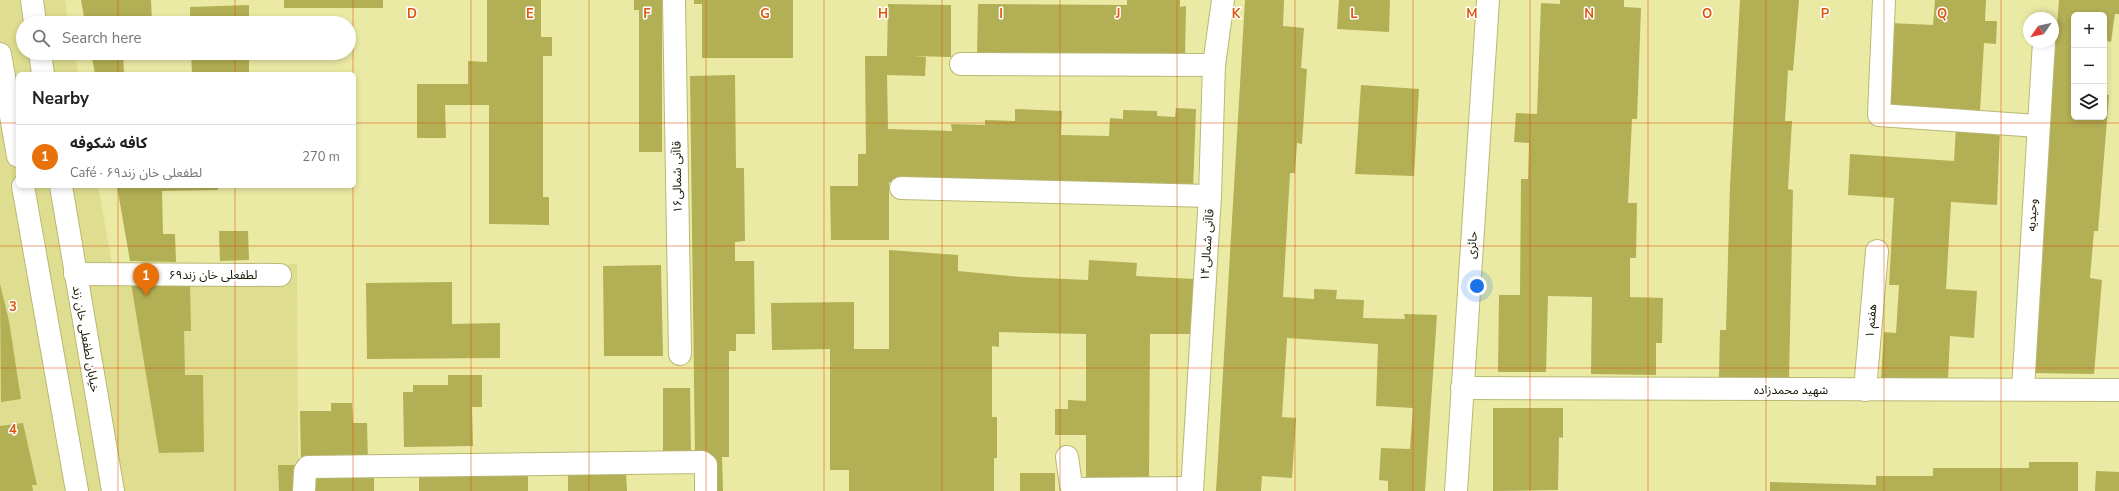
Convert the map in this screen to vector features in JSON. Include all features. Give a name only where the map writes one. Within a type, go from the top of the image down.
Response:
[{"type":"street","points":[[32,0],[34,16]]},
{"type":"street","name":"قاآنی شمالی۱۶","points":[[674,0],[680,354]]},
{"type":"street","name":"قاآنی شمالی۱۴","points":[[1192,490],[1210,196],[1214,65],[1223,0]]},
{"type":"street","name":"حائری","points":[[1456,491],[1488,0]]},
{"type":"street","points":[[1884,0],[1879,115],[2038,126]]},
{"type":"street","name":"وحیدیه","points":[[2022,389],[2044,48]]},
{"type":"street","points":[[0,54],[16,145]]},
{"type":"street","points":[[41,60],[43,72]]},
{"type":"street","points":[[961,64],[1214,65]]},
{"type":"street","points":[[23,188],[77,491]]},
{"type":"street","name":"خیابان لطفعلی خان زند","points":[[61,188],[113,491]]},
{"type":"street","points":[[901,188],[1210,196]]},
{"type":"street","name":"هفتم ۱","points":[[1865,390],[1877,251]]},
{"type":"street","name":"لطفعلی خان زند۶۹","points":[[75,274],[280,275]]},
{"type":"street","name":"شهید محمدزاده","points":[[1462,388],[2119,390]]},
{"type":"street","points":[[1067,457],[1071,485],[1077,489],[1192,490]]},
{"type":"street","points":[[304,491],[305,471],[308,467],[702,462],[706,464],[706,491]]},
{"type":"shaded area","points":[[0,0],[65,0],[68,16],[16,16],[16,60],[75,60],[78,72],[16,72],[16,188],[98,188],[113,269],[297,264],[298,455],[306,491],[0,491]]},
{"type":"building","points":[[81,0],[151,0],[152,16],[84,16]]},
{"type":"building","points":[[284,0],[383,0],[383,8],[284,8]]},
{"type":"building","points":[[487,0],[541,0],[541,37],[552,37],[552,56],[543,56],[543,197],[549,197],[549,225],[489,224],[489,105],[445,105],[446,138],[417,138],[417,84],[468,84],[468,61],[487,62]]},
{"type":"building","points":[[634,0],[662,0],[662,152],[639,152],[639,10],[634,10]]},
{"type":"building","points":[[694,0],[793,0],[793,58],[702,58],[702,4],[694,4]]},
{"type":"building","points":[[1127,0],[1180,0],[1180,7],[1186,6],[1185,57],[977,55],[978,4],[1127,5]]},
{"type":"building","points":[[1245,0],[1284,0],[1283,26],[1304,28],[1301,68],[1307,69],[1302,144],[1297,143],[1295,173],[1290,173],[1283,297],[1314,299],[1314,289],[1337,290],[1336,299],[1364,300],[1363,318],[1405,319],[1404,314],[1437,315],[1425,491],[1388,491],[1388,481],[1379,480],[1381,448],[1410,449],[1413,408],[1376,406],[1378,344],[1287,338],[1282,417],[1296,418],[1292,478],[1262,476],[1261,491],[1216,491]]},
{"type":"building","points":[[1339,0],[1390,0],[1389,32],[1337,29]]},
{"type":"building","points":[[1560,0],[1624,0],[1624,7],[1641,8],[1637,119],[1632,119],[1628,203],[1637,203],[1636,258],[1630,258],[1630,297],[1663,298],[1662,343],[1656,343],[1656,375],[1591,374],[1592,297],[1548,296],[1546,372],[1498,372],[1499,295],[1520,295],[1521,179],[1528,179],[1529,143],[1514,142],[1516,113],[1537,114],[1541,3],[1560,4]]},
{"type":"building","points":[[1740,0],[1799,0],[1793,71],[1788,70],[1785,121],[1792,121],[1788,189],[1793,190],[1789,378],[1719,377],[1720,330],[1726,330],[1730,186]]},
{"type":"building","points":[[1935,0],[1986,0],[1985,21],[1997,21],[1996,44],[1984,43],[1980,111],[1884,105],[1890,23],[1933,25]]},
{"type":"building","points":[[2059,0],[2119,0],[2119,14],[2115,14],[2111,42],[2107,41],[2107,12],[2071,12],[2071,120],[2107,120],[2098,231],[2094,231],[2090,278],[2102,280],[2094,374],[2030,373],[2055,48],[2059,48]]},
{"type":"building","points":[[888,4],[951,5],[951,57],[913,56],[926,57],[925,76],[887,75],[888,129],[952,131],[951,124],[985,125],[985,120],[1015,121],[1015,109],[1062,111],[1061,135],[1109,136],[1110,118],[1123,119],[1123,110],[1157,111],[1157,116],[1175,117],[1176,108],[1196,109],[1193,190],[889,182],[889,240],[831,240],[830,186],[858,186],[858,154],[866,154],[865,56],[887,56]]},
{"type":"building","points":[[249,5],[249,16],[190,16],[190,7]]},
{"type":"building","points":[[92,60],[123,60],[124,72],[95,72]]},
{"type":"building","points":[[191,60],[249,60],[249,72],[192,72]]},
{"type":"building","points":[[735,75],[736,168],[744,168],[745,241],[735,242],[735,261],[754,261],[755,334],[736,334],[736,351],[729,351],[729,457],[722,457],[723,491],[710,491],[695,458],[690,76]]},
{"type":"building","points":[[1361,85],[1419,89],[1414,176],[1355,174]]},
{"type":"building","points":[[2107,95],[2109,95],[2107,120]]},
{"type":"building","points":[[1956,127],[2000,130],[1997,205],[1951,202],[1946,289],[1977,291],[1974,338],[1950,336],[1948,380],[1881,379],[1884,332],[1896,333],[1899,285],[1889,285],[1894,198],[1848,195],[1850,154],[1954,161]]},
{"type":"building","points":[[117,188],[218,188],[218,190],[162,191],[163,234],[175,234],[176,262],[130,261]]},
{"type":"building","points":[[219,231],[248,231],[249,260],[220,261]]},
{"type":"building","points":[[889,250],[958,255],[958,271],[1021,277],[1088,280],[1089,260],[1137,263],[1136,276],[1194,279],[1191,334],[1150,334],[1149,478],[1086,478],[1086,435],[1055,435],[1055,409],[1068,409],[1068,400],[1086,401],[1086,334],[999,332],[999,347],[992,346],[992,417],[997,417],[997,458],[994,458],[994,491],[849,491],[849,470],[830,470],[830,349],[772,350],[771,303],[854,302],[854,349],[889,349]]},
{"type":"building","points":[[661,265],[663,356],[604,356],[603,266]]},
{"type":"building","points":[[452,282],[452,324],[500,323],[500,358],[367,359],[366,283]]},
{"type":"building","points":[[131,283],[190,283],[191,331],[184,331],[185,375],[203,375],[204,452],[159,453]]},
{"type":"building","points":[[0,284],[9,321],[21,399],[1,402]]},
{"type":"building","points":[[448,375],[482,375],[482,407],[472,407],[473,446],[404,447],[403,392],[413,392],[413,385],[448,385]]},
{"type":"building","points":[[663,388],[690,388],[691,456],[663,457]]},
{"type":"building","points":[[331,403],[352,403],[353,423],[367,423],[368,462],[301,463],[300,411],[331,411]]},
{"type":"building","points":[[1493,408],[1563,408],[1563,438],[1559,437],[1558,490],[1493,491]]},
{"type":"building","points":[[23,423],[37,485],[32,485],[33,491],[0,491],[0,426]]},
{"type":"building","points":[[2029,462],[2078,462],[2078,491],[1770,491],[1770,482],[1876,485],[1876,476],[1933,476],[1933,468],[2029,468]]},
{"type":"building","points":[[278,465],[298,465],[298,491],[279,491]]},
{"type":"building","points":[[2096,471],[2119,472],[2119,491],[2095,491]]},
{"type":"building","points":[[626,472],[627,491],[568,491],[568,473]]},
{"type":"building","points":[[419,473],[528,473],[528,491],[419,491]]},
{"type":"building","points":[[1020,473],[1055,473],[1055,491],[1020,491]]},
{"type":"building","points":[[314,474],[374,474],[374,491],[314,491]]},
{"type":"place","name":"کافه شکوفه","points":[[146,296]]}]
